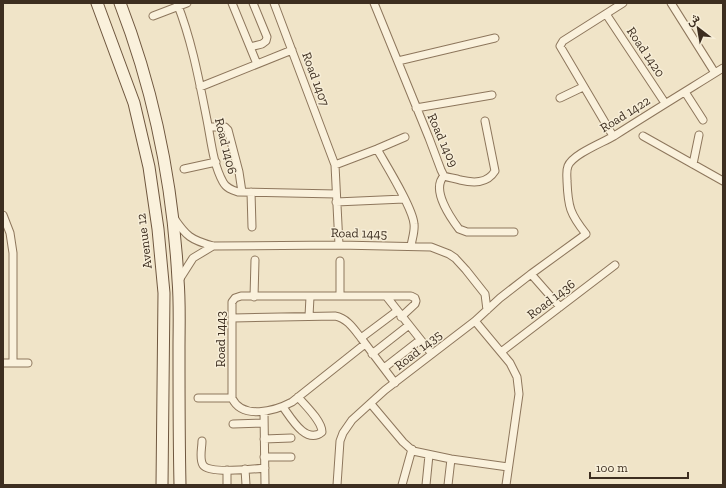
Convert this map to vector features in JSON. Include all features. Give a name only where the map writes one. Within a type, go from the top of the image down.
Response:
[{"type":"street","name":"Avenue 12","points":[[97,3],[134,103],[149,167],[157,221],[164,293],[162,485]]},
{"type":"street","points":[[111,3],[126,19]]},
{"type":"street","points":[[120,3],[139,59],[152,105],[173,216],[178,281],[180,485]]},
{"type":"street","points":[[153,16],[178,5],[187,3]]},
{"type":"street","points":[[232,3],[257,64]]},
{"type":"street","points":[[250,47],[262,44],[266,41],[267,37],[253,3]]},
{"type":"street","name":"Road 1407","points":[[274,3],[335,165],[339,245]]},
{"type":"street","name":"Road 1409","points":[[376,3],[444,176],[470,182],[483,180],[492,176],[494,171],[485,120]]},
{"type":"street","points":[[613,136],[560,49],[560,44],[623,3]]},
{"type":"street","points":[[671,3],[715,73]]},
{"type":"street","name":"Road 1406","points":[[178,5],[190,38],[208,128],[216,162],[223,183],[230,190],[242,192],[336,194]]},
{"type":"street","name":"Road 1420","points":[[606,14],[665,103]]},
{"type":"street","points":[[398,61],[495,38]]},
{"type":"street","points":[[200,87],[292,50]]},
{"type":"street","name":"Road 1422","points":[[577,156],[613,136],[723,68]]},
{"type":"street","points":[[560,98],[583,87]]},
{"type":"street","points":[[685,92],[703,120]]},
{"type":"street","points":[[416,108],[492,95]]},
{"type":"street","points":[[208,128],[225,127],[228,130],[239,172],[242,192]]},
{"type":"street","points":[[693,164],[699,135]]},
{"type":"street","points":[[643,136],[723,181]]},
{"type":"street","points":[[335,165],[405,137]]},
{"type":"street","points":[[377,149],[411,212],[415,225],[411,246]]},
{"type":"street","name":"Road 1435","points":[[337,485],[340,441],[343,433],[352,420],[395,383],[475,321],[500,298],[586,234],[572,216],[568,203],[568,166],[577,156]]},
{"type":"street","points":[[184,169],[216,162]]},
{"type":"street","points":[[444,176],[439,184],[440,194],[459,229],[467,232],[514,232]]},
{"type":"street","points":[[251,192],[252,227]]},
{"type":"street","points":[[336,202],[404,199]]},
{"type":"street","points":[[3,215],[10,233],[13,253],[13,363]]},
{"type":"street","name":"Road 1445","points":[[173,216],[187,235],[199,242],[213,246],[339,245],[431,247],[455,258],[485,294]]},
{"type":"street","points":[[178,281],[193,258],[213,246]]},
{"type":"street","points":[[254,297],[255,260]]},
{"type":"street","points":[[340,261],[340,296]]},
{"type":"street","name":"Road 1436","points":[[501,352],[615,265]]},
{"type":"street","points":[[531,274],[560,307]]},
{"type":"street","points":[[487,310],[485,294],[500,298]]},
{"type":"street","name":"Road 1443","points":[[232,398],[232,302],[235,298],[241,296],[412,296],[415,298],[415,304],[399,314]]},
{"type":"street","points":[[386,296],[432,354]]},
{"type":"street","points":[[308,316],[310,297]]},
{"type":"street","points":[[198,398],[232,398],[235,404],[239,407],[246,410],[264,412],[283,407],[298,397],[363,341],[399,314]]},
{"type":"street","points":[[233,318],[308,316],[341,317],[363,341],[395,383]]},
{"type":"street","points":[[475,321],[510,363],[517,377],[519,394],[506,485]]},
{"type":"street","points":[[372,354],[409,326]]},
{"type":"street","points":[[384,368],[420,340]]},
{"type":"street","points":[[3,363],[28,363]]},
{"type":"street","points":[[283,407],[301,430],[310,434],[320,434],[322,432],[322,428],[318,421],[298,397]]},
{"type":"street","points":[[371,404],[403,442],[413,451],[451,459],[508,467]]},
{"type":"street","points":[[264,412],[265,485]]},
{"type":"street","points":[[232,424],[264,423]]},
{"type":"street","points":[[264,439],[291,438]]},
{"type":"street","points":[[202,441],[201,460],[207,468],[227,470],[265,468]]},
{"type":"street","points":[[402,485],[412,449]]},
{"type":"street","points":[[426,485],[430,455]]},
{"type":"street","points":[[264,457],[291,457]]},
{"type":"street","points":[[448,485],[451,459]]},
{"type":"street","points":[[245,469],[246,485]]},
{"type":"street","points":[[227,470],[227,485]]}]
